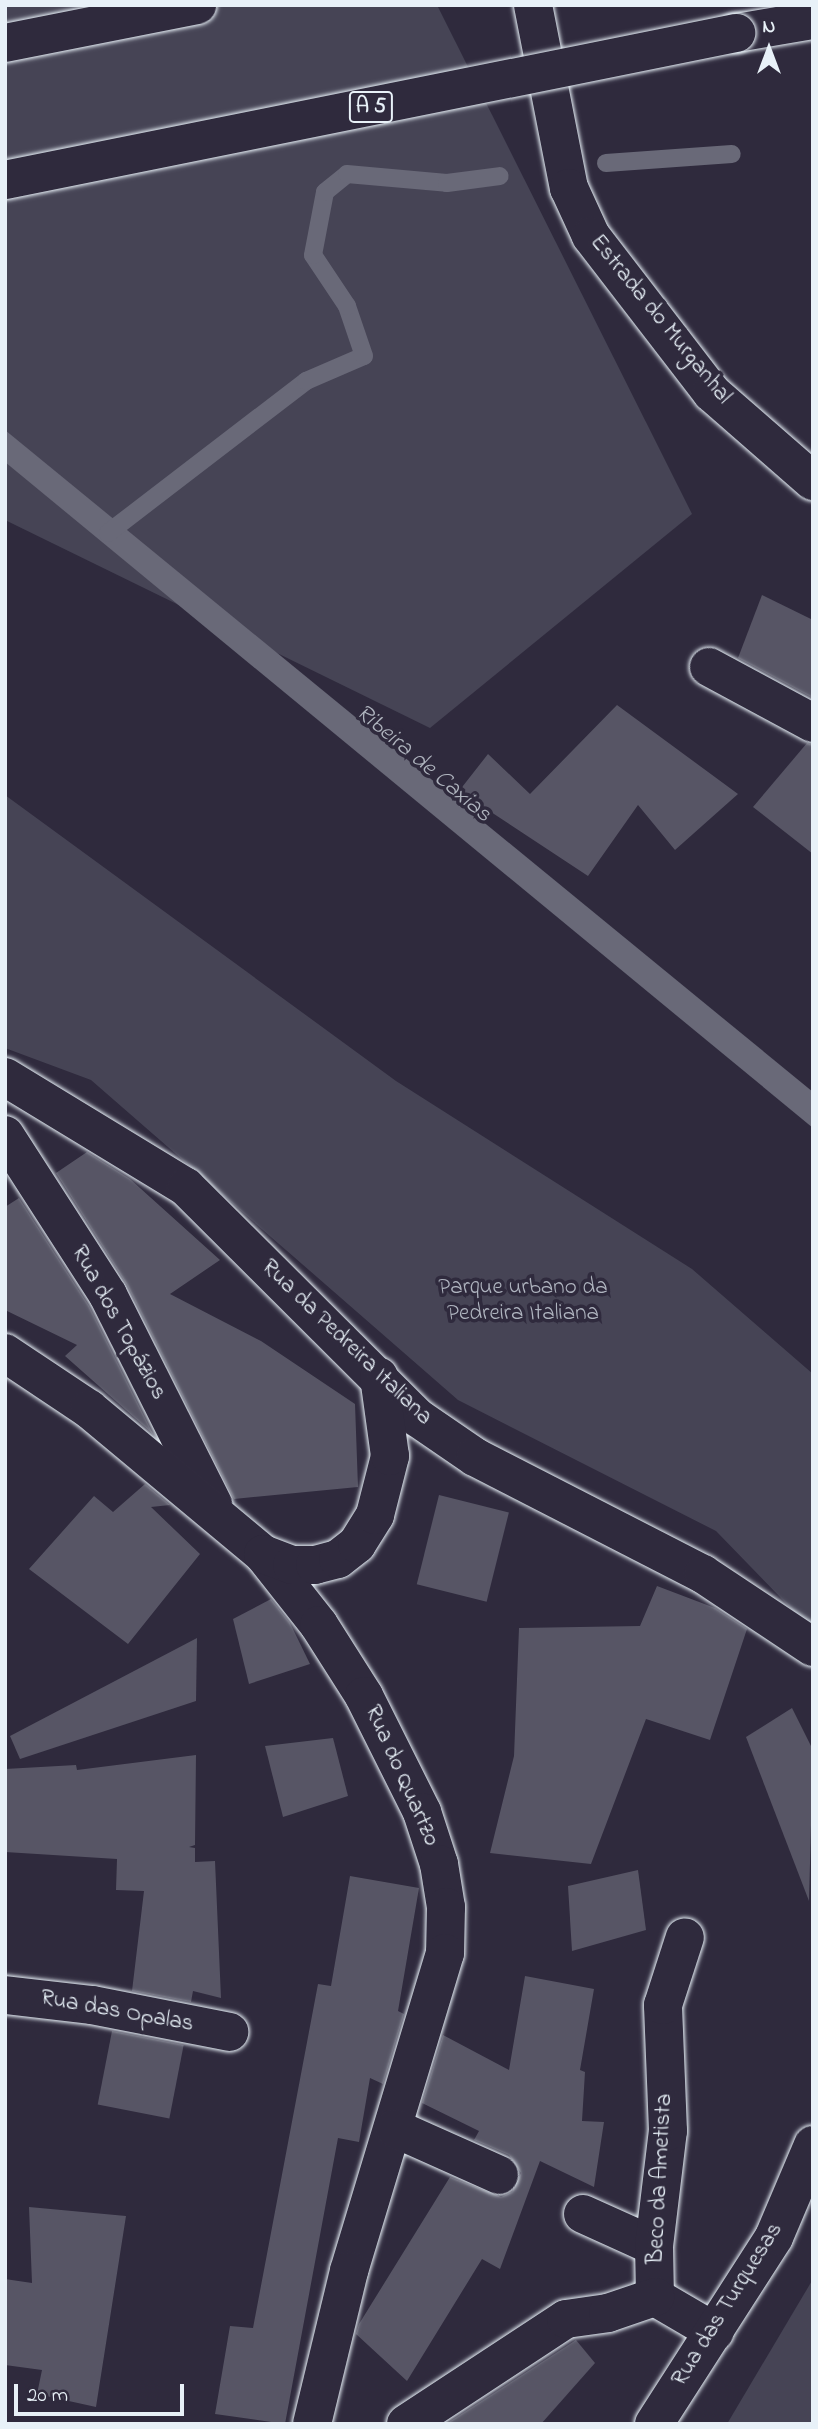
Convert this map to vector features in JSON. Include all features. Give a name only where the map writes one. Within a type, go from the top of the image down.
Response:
[{"type":"main road","points":[[5,43],[197,5]]},
{"type":"main road","name":"Estrada do Murganhal","points":[[533,5],[569,188],[591,236],[712,393],[813,481]]},
{"type":"main road","name":"A 5","points":[[5,180],[736,33],[813,20]]},
{"type":"main road","points":[[709,667],[813,723]]},
{"type":"main road","name":"Rua da Pedreira Italiana","points":[[6,1086],[186,1187],[418,1418],[475,1457],[704,1574],[813,1647]]},
{"type":"main road","name":"Rua dos Topázios","points":[[5,1135],[108,1296],[220,1518]]},
{"type":"main road","name":"Rua do Quartzo","points":[[5,1353],[89,1409],[263,1554],[319,1625],[365,1696],[422,1812],[439,1864],[446,1907],[444,1953],[394,2128],[349,2271],[312,2424]]},
{"type":"main road","points":[[263,1554],[292,1565],[315,1565],[338,1559],[357,1545],[375,1515],[390,1457],[379,1377]]},
{"type":"main road","name":"Beco da Ametista","points":[[655,2297],[654,2246],[668,2131],[663,2005],[685,1937]]},
{"type":"main road","name":"Rua das Opalas","points":[[5,1995],[92,2005],[229,2032]]},
{"type":"main road","points":[[394,2128],[499,2175]]},
{"type":"main road","name":"Rua das Turquesas","points":[[654,2424],[774,2237],[813,2145]]},
{"type":"main road","points":[[583,2214],[654,2246]]},
{"type":"main road","points":[[407,2424],[566,2319],[608,2313],[655,2297],[715,2332]]},
{"type":"green space","points":[[5,5],[437,5],[692,514],[430,728],[5,520]]},
{"type":"green space","name":"Parque urbano da Pedreira Italiana","points":[[5,795],[396,1081],[692,1269],[813,1374],[813,1631],[716,1531],[458,1400],[91,1080],[5,1048]]},
{"type":"green space","points":[[813,2279],[813,2424],[727,2424]]},
{"type":"water","points":[[5,430],[813,1092],[813,1128],[5,462]]},
{"type":"building","points":[[762,595],[813,620],[813,698],[738,658]]},
{"type":"building","points":[[617,705],[738,794],[675,850],[638,805],[588,876],[459,791],[488,754],[530,794]]},
{"type":"building","points":[[807,743],[813,745],[813,854],[753,807]]},
{"type":"building","points":[[87,1152],[130,1179],[220,1260],[170,1294],[261,1341],[355,1404],[358,1487],[234,1499],[127,1285],[56,1173]]},
{"type":"building","points":[[19,1198],[89,1306],[153,1434],[65,1356],[77,1345],[5,1310],[5,1207]]},
{"type":"building","points":[[145,1484],[170,1505],[151,1507],[200,1554],[128,1644],[29,1569],[94,1496],[113,1512]]},
{"type":"building","points":[[439,1495],[509,1512],[487,1602],[417,1584]]},
{"type":"building","points":[[657,1586],[715,1608],[747,1629],[710,1740],[646,1719],[591,1864],[490,1853],[514,1756],[519,1628],[640,1626]]},
{"type":"building","points":[[271,1599],[290,1623],[310,1664],[249,1684],[233,1619]]},
{"type":"building","points":[[197,1638],[196,1701],[20,1759],[10,1736]]},
{"type":"building","points":[[792,1708],[813,1750],[809,1901],[746,1737]]},
{"type":"building","points":[[333,1738],[348,1796],[283,1817],[265,1746]]},
{"type":"building","points":[[196,1755],[195,1845],[189,1847],[195,1848],[195,1862],[215,1861],[221,1998],[193,1991],[191,2002],[132,1991],[144,1891],[116,1890],[117,1859],[5,1852],[5,1769],[76,1765],[77,1770]]},
{"type":"building","points":[[638,1870],[646,1930],[572,1951],[568,1886]]},
{"type":"building","points":[[350,1876],[419,1888],[398,2011],[404,2014],[383,2084],[370,2078],[359,2142],[338,2138],[285,2424],[215,2414],[230,2326],[253,2328],[318,1984],[331,1986]]},
{"type":"building","points":[[525,1976],[594,1989],[580,2070],[585,2072],[582,2121],[604,2122],[594,2187],[540,2161],[500,2269],[482,2259],[407,2381],[356,2334],[359,2324],[450,2177],[501,2197],[512,2192],[521,2173],[509,2155],[474,2140],[479,2131],[422,2103],[443,2035],[509,2070]]},
{"type":"building","points":[[112,2031],[184,2045],[169,2119],[98,2105]]},
{"type":"building","points":[[29,2207],[126,2216],[96,2407],[37,2394],[42,2370],[5,2365],[5,2279],[32,2283]]},
{"type":"building","points":[[576,2340],[595,2363],[541,2424],[446,2424]]},
{"type":"waterway","points":[[606,163],[732,154]]},
{"type":"waterway","points":[[108,533],[306,381],[364,356],[347,306],[313,255],[325,192],[347,174],[447,183],[500,176]]},
{"type":"water label","name":"Ribeira de Caxias","points":[[423,764]]}]
